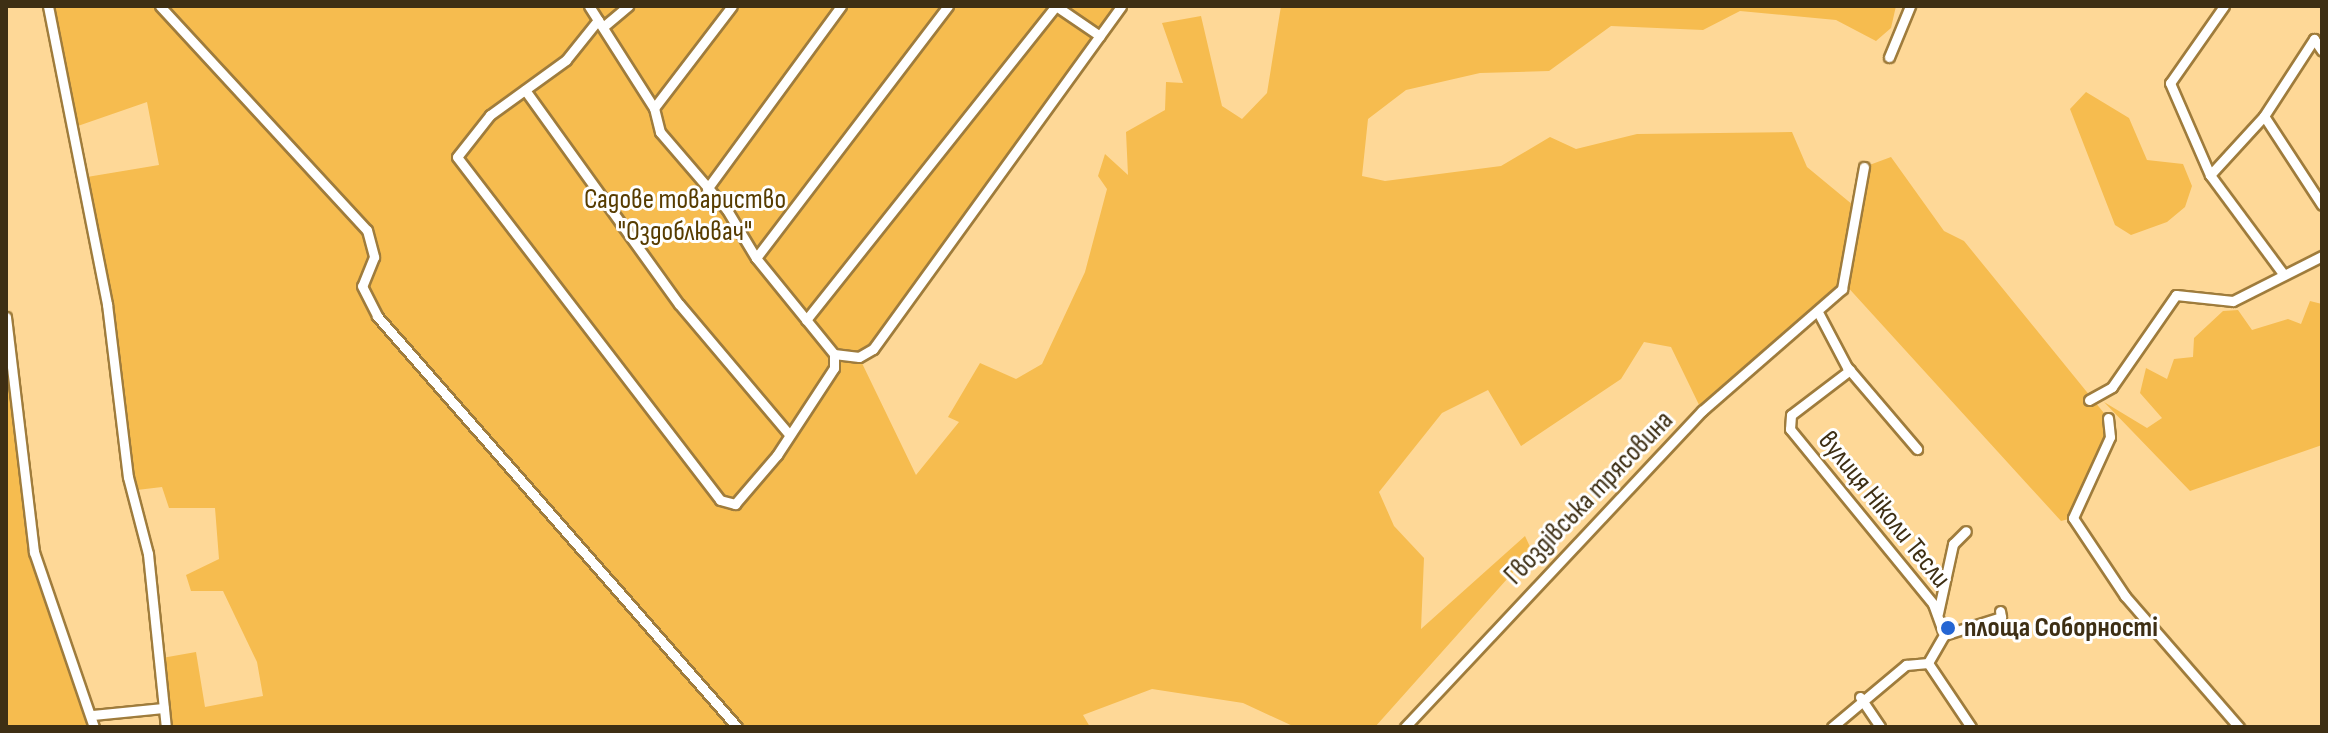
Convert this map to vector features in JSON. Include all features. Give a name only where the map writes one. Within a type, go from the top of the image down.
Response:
[{"type":"street","points":[[48,6],[107,304],[128,477],[148,554],[166,727]]},
{"type":"street","points":[[160,6],[367,230],[374,257],[362,286],[377,316],[737,727]]},
{"type":"street","points":[[589,6],[654,108],[660,132],[707,189],[756,258],[834,354],[859,357],[873,349],[1121,6]]},
{"type":"street","points":[[628,6],[601,24],[566,60],[490,115],[457,157],[720,500],[735,504],[817,398],[834,354]]},
{"type":"street","points":[[654,108],[732,6]]},
{"type":"street","points":[[707,189],[841,6]]},
{"type":"street","points":[[756,258],[948,6]]},
{"type":"street","points":[[806,320],[1056,6],[1100,36]]},
{"type":"street","points":[[1889,57],[1910,6]]},
{"type":"street","points":[[2224,6],[2170,83],[2210,175],[2284,275]]},
{"type":"street","points":[[2210,175],[2264,116],[2314,39],[2322,51]]},
{"type":"street","points":[[525,90],[679,304],[788,433]]},
{"type":"street","points":[[2264,116],[2322,205]]},
{"type":"street","name":"Гвоздівська трясовина","points":[[1405,727],[1702,411],[1819,314],[1842,289],[1864,167]]},
{"type":"street","points":[[2089,400],[2112,387],[2176,295],[2233,301],[2322,256]]},
{"type":"street","points":[[1819,314],[1850,370],[1917,449]]},
{"type":"street","points":[[6,317],[34,552],[94,727]]},
{"type":"street","name":"вулиця Ніколи Тесли","points":[[1850,370],[1791,415],[1790,429],[1938,613],[1944,635],[1926,663]]},
{"type":"street","points":[[2108,418],[2110,437],[2073,518],[2125,596],[2239,727]]},
{"type":"street","points":[[1938,613],[1953,544],[1966,531]]},
{"type":"street","points":[[1944,635],[2000,614]]},
{"type":"street","points":[[1832,727],[1860,697],[1906,665],[1926,663],[1971,727]]},
{"type":"street","points":[[1860,697],[1880,727]]},
{"type":"street","points":[[92,715],[164,708]]},
{"type":"green space","name":"Садове товариство \"Оздоблювач\"","points":[[51,6],[1121,6],[873,349],[859,357],[916,475],[959,422],[948,417],[980,363],[1016,379],[1042,364],[1085,272],[1107,189],[1098,176],[1105,154],[1128,175],[1126,132],[1165,110],[1166,82],[1183,83],[1162,23],[1201,16],[1222,106],[1242,119],[1267,93],[1281,6],[1896,6],[1891,28],[1876,41],[1836,20],[1740,11],[1703,30],[1611,26],[1549,71],[1480,73],[1406,90],[1368,119],[1362,176],[1385,181],[1501,166],[1550,137],[1576,149],[1637,134],[1792,132],[1807,167],[1859,210],[1864,167],[1891,157],[1944,231],[1964,241],[2108,418],[2110,437],[2073,518],[2061,521],[1844,283],[1702,411],[1671,347],[1644,342],[1621,379],[1521,446],[1488,390],[1442,413],[1379,492],[1394,526],[1424,558],[1421,629],[1525,536],[1532,551],[1375,727],[1295,727],[1243,703],[1152,689],[1083,715],[1090,727],[166,727],[162,658],[196,652],[205,707],[263,696],[257,662],[223,591],[191,591],[186,575],[219,559],[215,508],[169,508],[162,487],[137,490],[128,477],[107,304],[81,178],[159,165],[147,102],[72,128]]},
{"type":"green space","points":[[2086,92],[2129,118],[2147,160],[2183,164],[2192,186],[2185,207],[2167,222],[2131,235],[2115,225],[2070,109]]},
{"type":"green space","points":[[2310,301],[2322,304],[2322,445],[2190,491],[2104,402],[2147,428],[2162,418],[2140,393],[2146,368],[2167,379],[2174,359],[2193,357],[2194,338],[2223,311],[2238,310],[2252,330],[2288,319],[2301,324]]},
{"type":"green space","points":[[6,317],[34,552],[94,727],[6,727]]},
{"type":"place","name":"площа Соборності","points":[[1948,628]]}]
